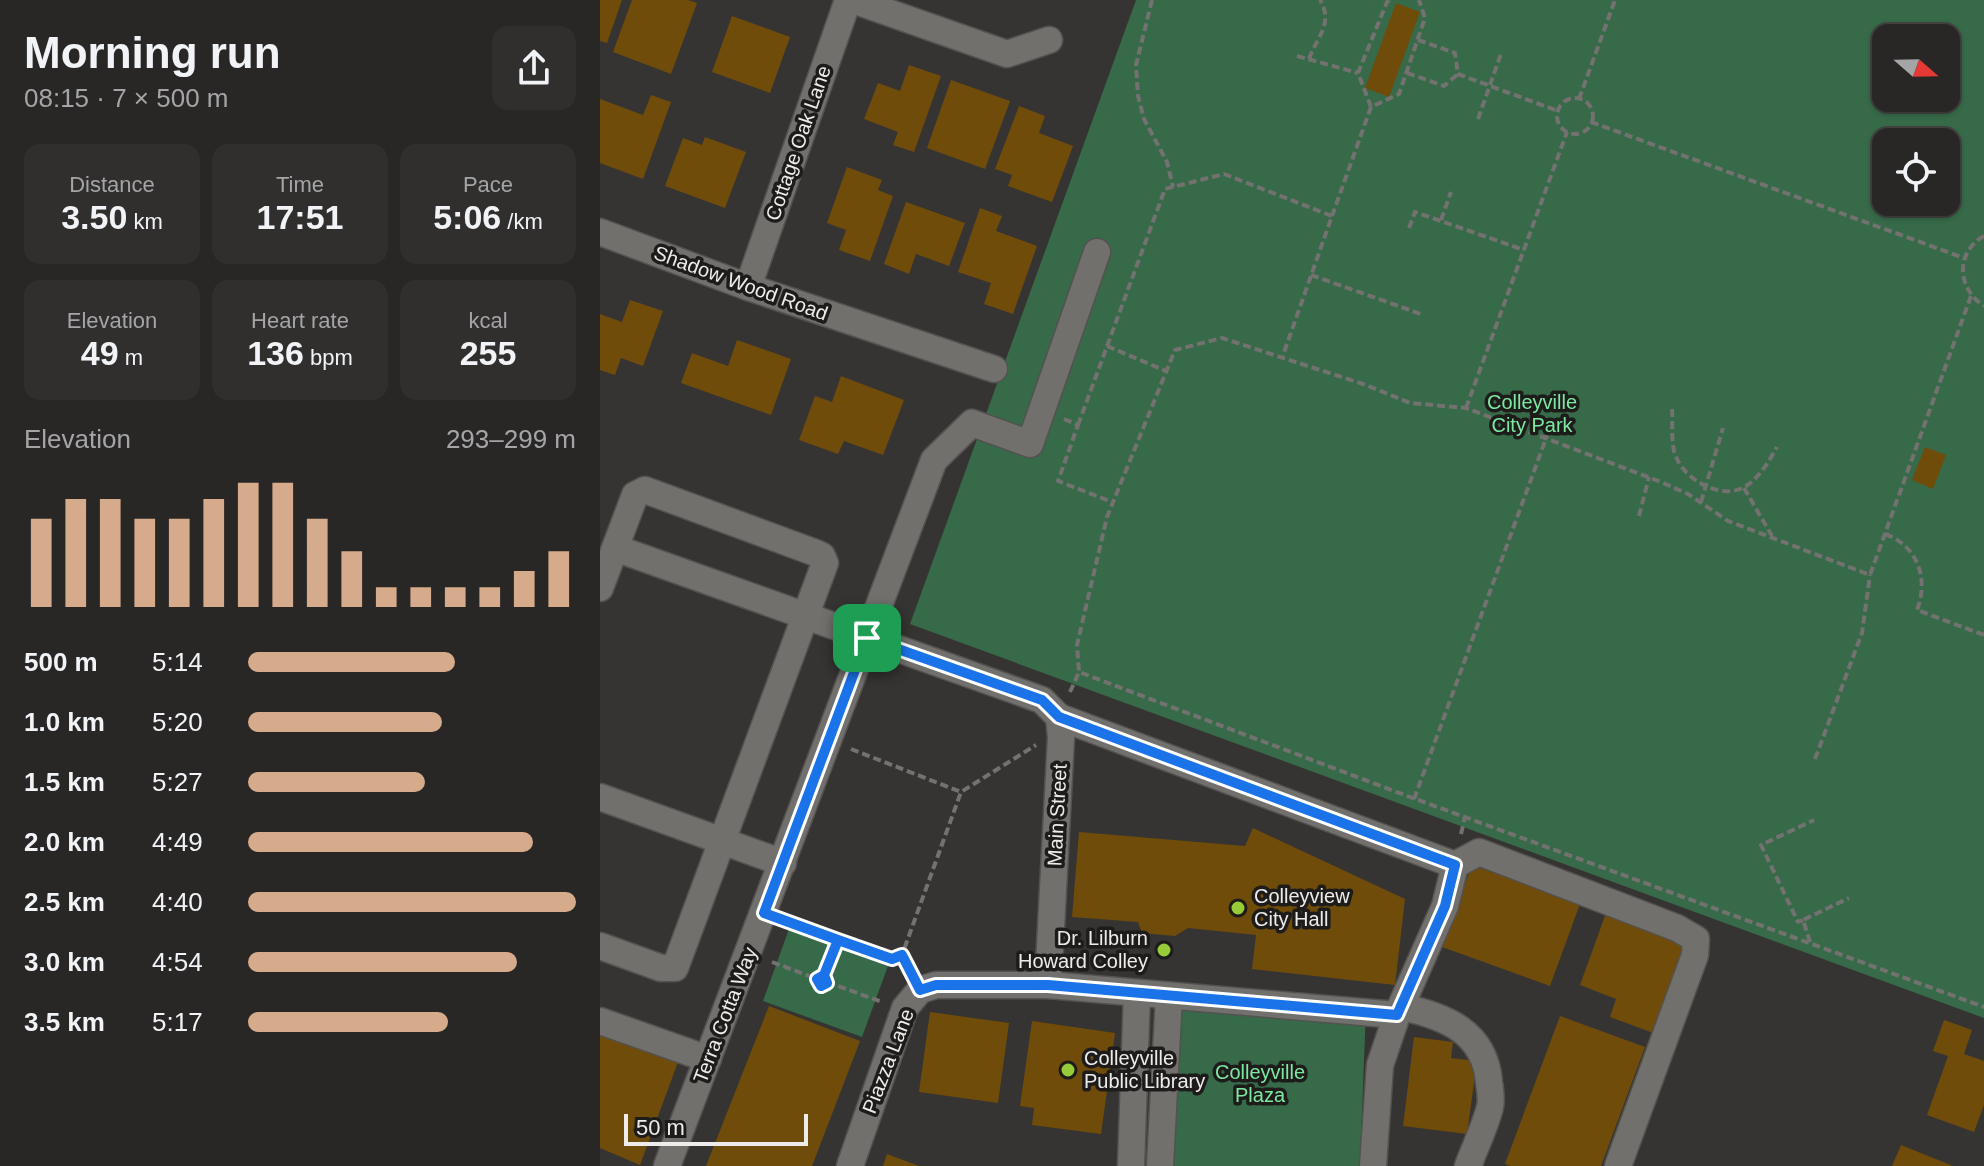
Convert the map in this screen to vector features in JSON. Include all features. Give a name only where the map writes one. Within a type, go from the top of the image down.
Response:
[{"type":"street","points":[[850,0],[1007,54],[1049,40]]},
{"type":"street","name":"Cottage Oak Lane","points":[[748,287],[850,0]]},
{"type":"street","name":"Shadow Wood Road","points":[[600,232],[748,287],[994,369]]},
{"type":"street","points":[[1042,412],[1097,252]]},
{"type":"street","name":"Terra Cotta Way","points":[[667,1166],[934,460],[972,423],[1030,444],[1042,412]]},
{"type":"street","points":[[600,588],[639,491],[652,492],[822,556],[825,563],[675,968],[661,968],[600,946]]},
{"type":"street","points":[[615,548],[1042,700],[1059,717],[1455,865]]},
{"type":"street","name":"Main Street","points":[[1048,985],[1061,737],[1059,717]]},
{"type":"street","points":[[600,797],[783,863]]},
{"type":"street","points":[[1373,1166],[1380,1065],[1445,906],[1455,865],[1479,852],[1677,928],[1696,939],[1695,955],[1618,1166]]},
{"type":"street","name":"Piazza Lane","points":[[850,1166],[905,1008],[920,990],[936,985],[1048,985]]},
{"type":"street","points":[[1048,985],[1433,1013],[1463,1031],[1481,1049],[1488,1072],[1491,1105],[1468,1166]]},
{"type":"street","points":[[1131,1166],[1137,993]]},
{"type":"street","points":[[1160,1166],[1169,996]]},
{"type":"street","points":[[600,1021],[708,1059]]},
{"type":"path","points":[[1152,0],[1136,65],[1138,96],[1144,119],[1167,162],[1173,187]]},
{"type":"path","points":[[1309,59],[1326,26],[1326,10],[1320,0]]},
{"type":"path","points":[[1371,107],[1399,94],[1425,18],[1419,0]]},
{"type":"path","points":[[1579,99],[1615,0]]},
{"type":"path","points":[[1282,358],[1371,107],[1358,73],[1388,1]]},
{"type":"path","points":[[1418,40],[1455,53],[1458,74]]},
{"type":"path","points":[[1478,119],[1502,51]]},
{"type":"path","points":[[1297,56],[1358,73]]},
{"type":"path","points":[[1407,72],[1444,86],[1458,74]]},
{"type":"path","points":[[1458,74],[1558,111]]},
{"type":"path","points":[[1579,99],[1592,110],[1591,122],[1581,133],[1567,132],[1559,124],[1558,111],[1568,100],[1579,99]]},
{"type":"path","points":[[1591,122],[1964,258]]},
{"type":"path","points":[[1466,408],[1567,132]]},
{"type":"path","points":[[1112,502],[1058,481],[1165,189],[1224,174],[1332,216]]},
{"type":"path","points":[[1441,221],[1451,192]]},
{"type":"path","points":[[1409,228],[1415,212],[1524,250]]},
{"type":"path","points":[[1984,236],[1970,247],[1964,258],[1963,282],[1971,296],[1984,306]]},
{"type":"path","points":[[1311,275],[1421,314]]},
{"type":"path","points":[[1815,759],[1862,633],[1870,575],[1971,296]]},
{"type":"path","points":[[1870,575],[1728,521],[1701,502],[1649,477],[1466,408],[1410,403],[1366,385],[1222,338],[1175,350],[1166,371],[1112,502],[1077,645],[1079,672],[1414,799],[1984,1007]]},
{"type":"path","points":[[1107,346],[1166,371]]},
{"type":"path","points":[[1672,409],[1676,458],[1692,478],[1706,487],[1729,491],[1744,487],[1767,466],[1777,447]]},
{"type":"path","points":[[1042,412],[1078,425]]},
{"type":"path","points":[[1414,799],[1552,422]]},
{"type":"path","points":[[1701,502],[1723,428]]},
{"type":"path","points":[[1639,516],[1649,477]]},
{"type":"path","points":[[1744,487],[1773,538]]},
{"type":"path","points":[[1885,534],[1902,543],[1917,560],[1923,585],[1917,610],[1984,635]]},
{"type":"path","points":[[920,990],[902,955],[961,792],[1043,741],[1059,717]]},
{"type":"path","points":[[829,740],[961,792]]},
{"type":"path","points":[[1814,820],[1761,845],[1798,922],[1849,898]]},
{"type":"path","points":[[764,913],[892,959],[902,955]]},
{"type":"path","points":[[1803,920],[1810,942]]},
{"type":"path","points":[[817,979],[824,975],[838,940]]},
{"type":"path","points":[[772,962],[817,979],[821,986],[827,982]]},
{"type":"path","points":[[824,975],[827,982],[883,1002]]},
{"type":"green space","name":"Colleyville City Park","points":[[1136,0],[1984,0],[1984,1018],[910,624]]},
{"type":"green space","points":[[789,929],[888,966],[862,1037],[763,1001]]},
{"type":"green space","name":"Colleyville Plaza","points":[[1182,995],[1366,1008],[1360,1166],[1172,1166]]},
{"type":"building","points":[[600,0],[622,0],[607,43],[600,41]]},
{"type":"building","points":[[632,0],[688,0],[697,3],[671,74],[613,52]]},
{"type":"building","points":[[1396,3],[1420,12],[1389,97],[1365,88]]},
{"type":"building","points":[[732,16],[790,37],[770,93],[712,72]]},
{"type":"building","points":[[909,65],[941,76],[914,152],[893,145],[898,132],[864,119],[878,83],[900,91]]},
{"type":"building","points":[[951,80],[1010,101],[985,169],[927,148]]},
{"type":"building","points":[[651,95],[671,102],[643,179],[600,163],[600,99],[643,115]]},
{"type":"building","points":[[1019,106],[1045,116],[1039,133],[1073,146],[1052,202],[1008,186],[1012,175],[995,169]]},
{"type":"building","points":[[705,137],[746,152],[725,208],[665,186],[683,138],[702,145]]},
{"type":"building","points":[[847,167],[882,180],[878,190],[893,196],[870,261],[839,250],[846,230],[827,223]]},
{"type":"building","points":[[906,202],[965,223],[949,266],[916,254],[909,274],[884,264]]},
{"type":"building","points":[[980,208],[1002,216],[996,231],[1037,246],[1013,314],[984,304],[991,283],[958,272]]},
{"type":"building","points":[[630,300],[663,311],[643,366],[621,358],[615,375],[600,370],[600,314],[622,322]]},
{"type":"building","points":[[737,340],[791,359],[771,415],[681,383],[692,353],[728,366]]},
{"type":"building","points":[[841,376],[904,400],[883,455],[844,441],[838,454],[799,440],[815,396],[832,402]]},
{"type":"building","points":[[1925,447],[1946,455],[1933,489],[1912,480]]},
{"type":"building","name":"Colleyview City Hall","points":[[1253,828],[1405,899],[1395,985],[1252,969],[1256,935],[1188,928],[1175,936],[1142,933],[1138,922],[1072,917],[1079,832],[1245,846]]},
{"type":"building","points":[[1472,865],[1580,904],[1550,986],[1442,947]]},
{"type":"building","points":[[1606,913],[1689,943],[1656,1034],[1610,1017],[1616,999],[1580,985]]},
{"type":"building","points":[[769,1006],[860,1041],[812,1166],[706,1166]]},
{"type":"building","points":[[930,1012],[1009,1023],[998,1103],[919,1092]]},
{"type":"building","points":[[1560,1016],[1645,1047],[1601,1166],[1510,1166],[1505,1164]]},
{"type":"building","points":[[1944,1020],[1972,1030],[1964,1054],[1984,1061],[1984,1105],[1974,1132],[1927,1115],[1948,1056],[1933,1051]]},
{"type":"building","name":"Colleyville Public Library","points":[[1032,1021],[1115,1033],[1101,1134],[1032,1125],[1034,1108],[1020,1106]]},
{"type":"building","points":[[600,1032],[678,1062],[640,1165],[600,1148]]},
{"type":"building","points":[[1414,1037],[1453,1042],[1451,1058],[1477,1061],[1467,1134],[1403,1126]]},
{"type":"building","points":[[1901,1145],[1953,1166],[1892,1166]]},
{"type":"building","points":[[887,1154],[919,1166],[883,1166]]},
{"type":"place","name":"Colleyview City Hall","points":[[1238,908]]},
{"type":"place","name":"Dr. Lilburn Howard Colley","points":[[1164,950]]},
{"type":"place","name":"Colleyville Public Library","points":[[1068,1070]]},
{"type":"route","points":[[867,638],[764,913],[838,940],[824,975],[827,983],[821,986],[817,979],[824,975],[838,940],[892,959],[902,955],[920,990],[936,985],[1048,985],[1397,1015],[1445,906],[1455,865],[1059,717],[1042,700],[867,638]]}]
